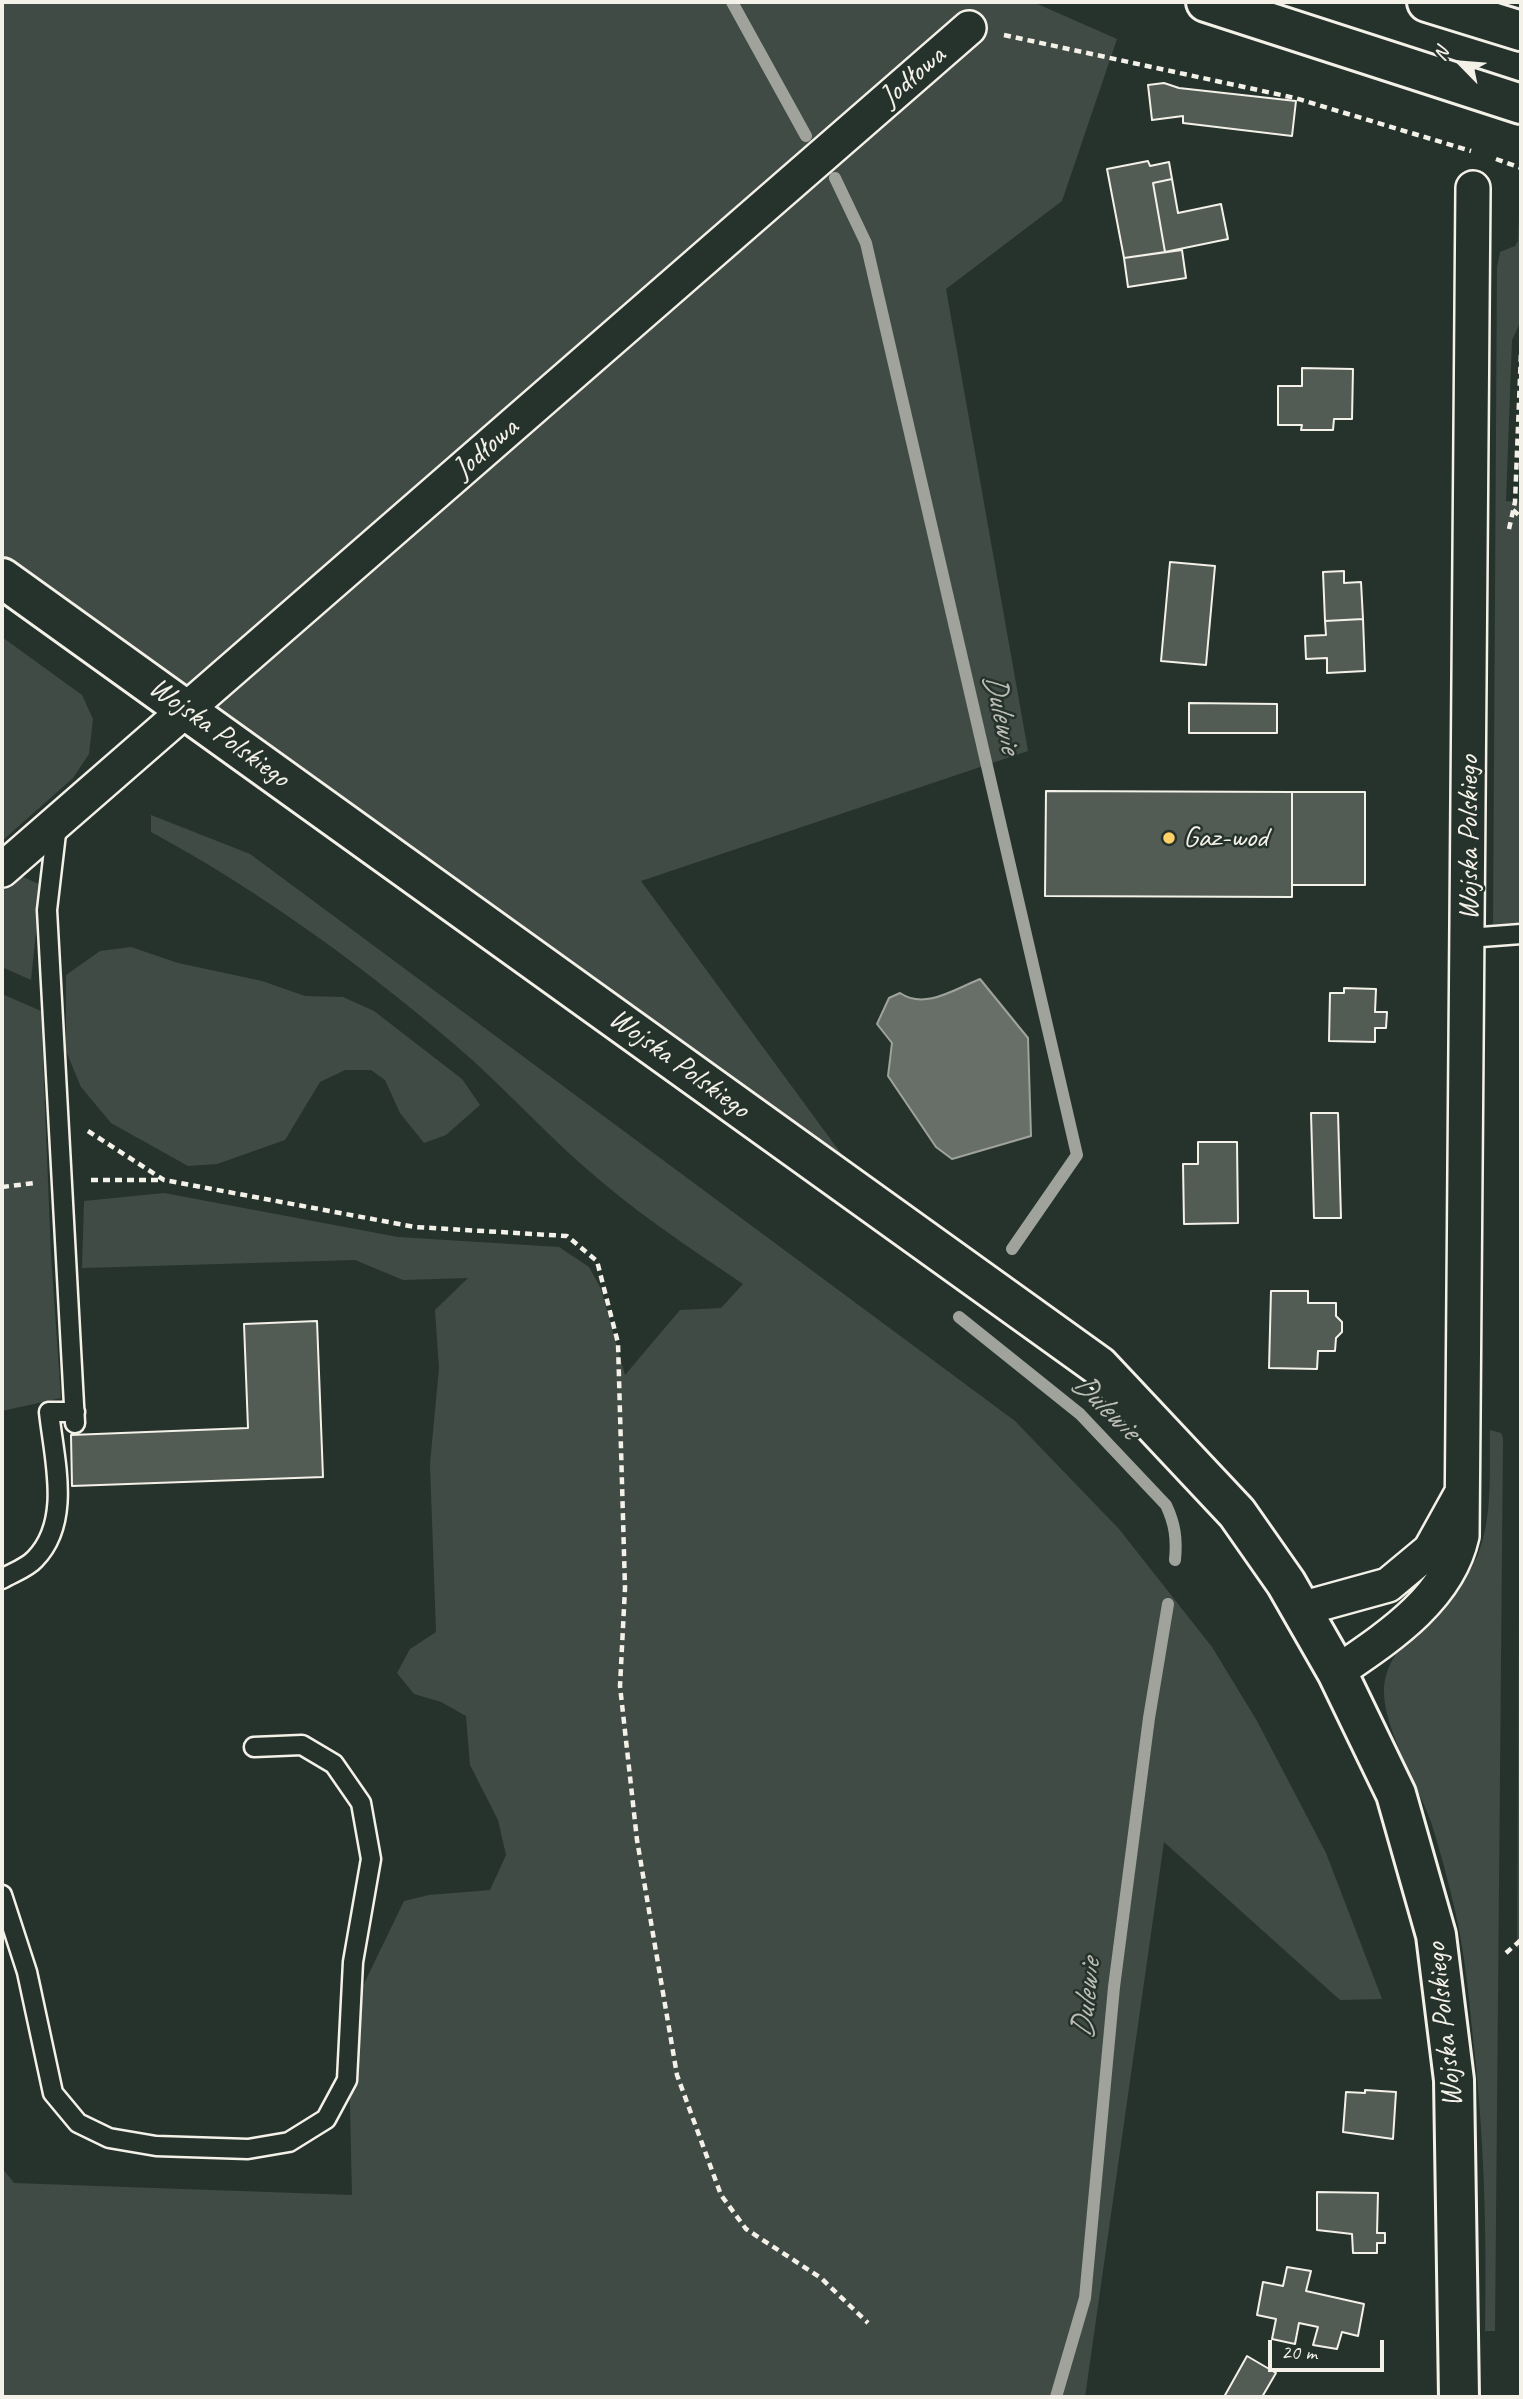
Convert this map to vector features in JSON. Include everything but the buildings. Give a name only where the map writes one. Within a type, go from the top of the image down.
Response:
[{"type":"main road","points":[[1206,2],[1521,104]]},
{"type":"main road","points":[[1427,2],[1521,31]]},
{"type":"main road","name":"Wojska Polskiego","points":[[2,578],[1099,1366],[1237,1513],[1301,1609],[1336,1672],[1396,1794],[1436,1935],[1454,2080],[1459,2397]]},
{"type":"street","name":"Jodłowa","points":[[2,870],[969,28]]},
{"type":"street","name":"Wojska Polskiego","points":[[1336,1672],[1395,1633],[1450,1573],[1462,1536],[1465,1488],[1474,188]]},
{"type":"street","name":"Wojska Polskiego","points":[[1301,1609],[1388,1585],[1430,1550],[1465,1488]]},
{"type":"lane","points":[[2,1579],[34,1560],[49,1538],[59,1507],[49,1412],[75,1418],[47,910],[57,821]]},
{"type":"lane","points":[[1468,938],[1521,933]]},
{"type":"lane","points":[[2,1895],[27,1972],[53,2093],[78,2123],[109,2137],[156,2146],[248,2149],[289,2142],[326,2119],[347,2080],[354,1962],[371,1859],[361,1803],[334,1764],[302,1745],[254,1747]]},
{"type":"path","points":[[969,28],[1106,55],[1295,98],[1473,152]]},
{"type":"path","points":[[1485,155],[1521,168]]},
{"type":"path","points":[[1515,502],[1521,352]]},
{"type":"path","points":[[58,1111],[164,1180],[415,1227],[567,1236],[597,1261],[618,1343],[625,1588],[620,1686],[637,1840],[677,2075],[720,2195],[746,2229],[821,2278],[868,2323]]},
{"type":"path","points":[[1506,1953],[1521,1940]]},
{"type":"shaded area","points":[[2,2],[1033,2],[1117,39],[1062,201],[946,289],[1028,751],[641,881],[873,1197],[2,563]]},
{"type":"shaded area","points":[[1521,173],[1521,321],[1512,340],[1506,501],[1520,502],[1521,493],[1521,923],[1493,924],[1497,268],[1500,252],[1515,246],[1518,241]]},
{"type":"shaded area","points":[[2,637],[82,695],[93,719],[89,754],[73,778],[2,841]]},
{"type":"shaded area","points":[[151,815],[250,854],[1015,1421],[1119,1529],[1212,1647],[1257,1721],[1326,1853],[1382,1999],[1340,2000],[1164,1842],[1085,2397],[2,2397],[2,2168],[14,2183],[352,2195],[348,2017],[404,1901],[429,1895],[490,1890],[506,1855],[498,1820],[470,1765],[466,1716],[441,1702],[414,1694],[397,1673],[410,1649],[436,1632],[430,1464],[439,1368],[435,1310],[468,1278],[403,1280],[355,1260],[82,1268],[84,1201],[164,1193],[398,1237],[559,1247],[589,1267],[601,1289],[625,1375],[680,1310],[721,1308],[743,1284],[660,1227],[600,1181],[471,1059],[346,957],[231,879],[151,832]]},
{"type":"shaded area","points":[[21,876],[41,885],[31,980],[2,967],[2,892]]},
{"type":"shaded area","points":[[131,947],[178,963],[262,981],[305,996],[343,997],[374,1011],[462,1079],[480,1105],[446,1135],[424,1143],[400,1113],[385,1080],[371,1070],[345,1070],[320,1082],[285,1140],[217,1164],[188,1166],[111,1123],[81,1087],[66,1051],[66,975],[100,951]]},
{"type":"shaded area","points":[[980,979],[1028,1038],[1031,1136],[952,1159],[936,1147],[888,1076],[892,1043],[877,1024],[889,998],[900,993],[910,998],[930,999]]},
{"type":"shaded area","points":[[2,994],[41,1011],[51,1255],[61,1398],[2,1411]]},
{"type":"shaded area","points":[[1490,1430],[1501,1433],[1503,1438],[1495,2331],[1485,2331],[1486,2255],[1482,2142],[1462,1947],[1434,1831],[1395,1740],[1385,1707],[1384,1692],[1387,1673],[1395,1656],[1462,1581],[1480,1549],[1489,1499]]},
{"type":"shaded area","points":[[1520,1445],[1521,1948],[1517,1948]]},
{"type":"waterway","name":"Dulewie","points":[[732,2],[806,136]]},
{"type":"waterway","name":"Dulewie","points":[[835,178],[866,243],[1077,1155],[1012,1249]]},
{"type":"waterway","name":"Dulewie","points":[[959,1317],[1080,1414],[1166,1505],[1175,1532],[1175,1560]]},
{"type":"waterway","name":"Dulewie","points":[[1056,2397],[1085,2298],[1114,1987],[1149,1718],[1168,1604]]},
{"type":"place","name":"Gaz-wod","points":[[1169,838]]}]
